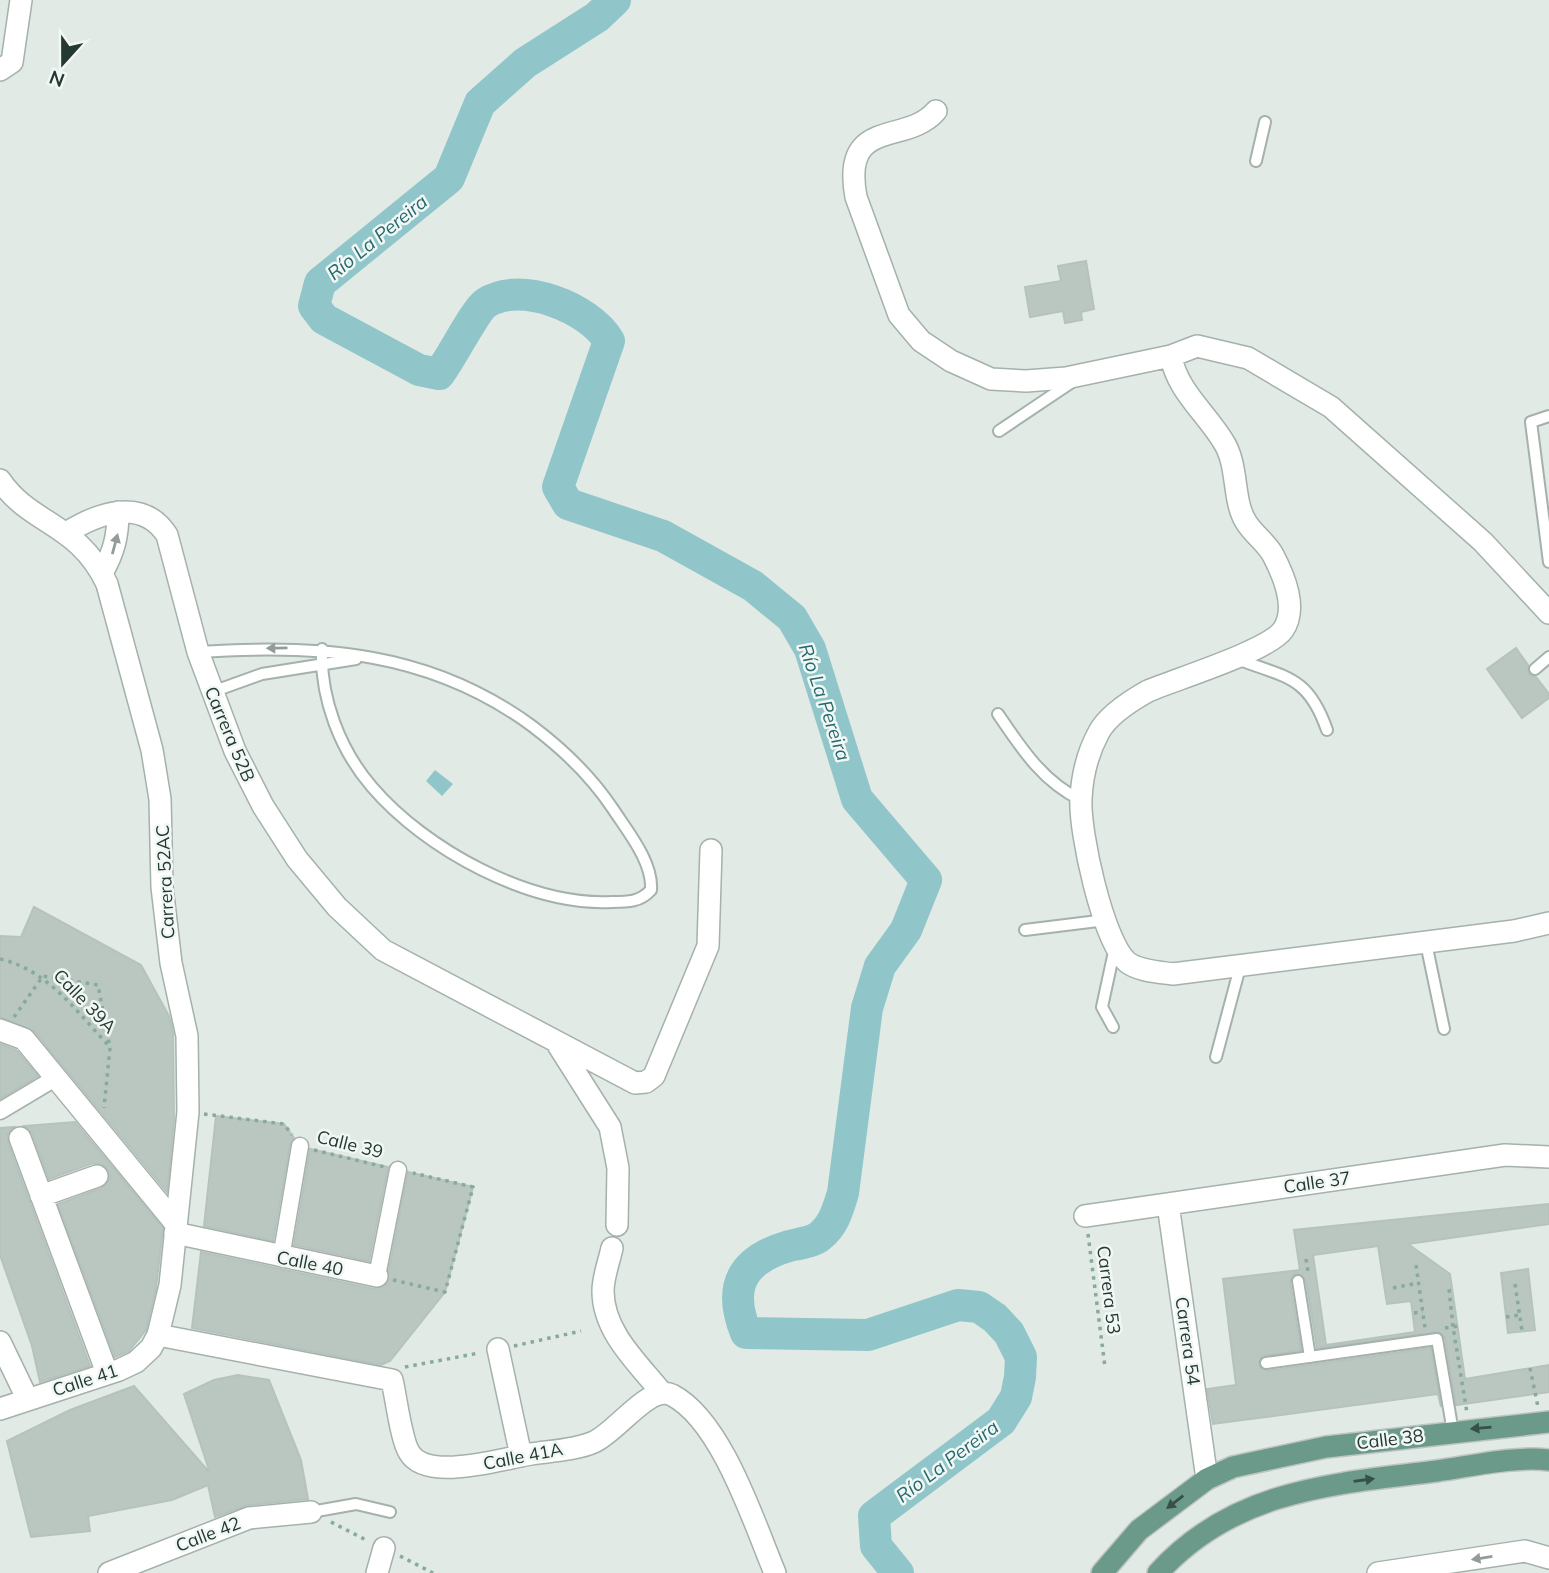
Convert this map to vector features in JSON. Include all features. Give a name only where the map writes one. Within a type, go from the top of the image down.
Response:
[{"type":"main road","name":"Calle 38","points":[[1102,1573],[1139,1530],[1208,1479],[1233,1467],[1326,1447],[1549,1422]]},
{"type":"main road","points":[[1158,1573],[1182,1547],[1227,1517],[1297,1493],[1341,1484],[1493,1463],[1549,1460]]},
{"type":"street","points":[[0,70],[9,67],[12,62],[21,0]]},
{"type":"street","points":[[936,111],[926,122],[885,132],[865,144],[855,162],[853,181],[856,197],[899,315],[921,341],[951,361],[991,379],[1026,381],[1083,374],[1171,356],[1198,346],[1248,358],[1331,407],[1483,542],[1549,613]]},
{"type":"street","points":[[1171,356],[1173,370],[1181,384],[1206,413],[1230,452],[1244,521],[1272,552],[1288,589],[1289,617],[1275,639],[1148,691],[1130,701],[1100,729],[1088,756],[1081,800],[1087,854],[1115,947],[1128,963],[1173,974],[1426,943],[1514,931],[1549,923]]},
{"type":"street","name":"Carrera 52AC","points":[[0,480],[21,502],[68,533],[88,551],[102,573],[152,750],[160,799],[164,909],[170,963],[187,1037],[188,1112],[170,1285],[159,1335]]},
{"type":"street","name":"Carrera 52B","points":[[68,533],[83,523],[134,510],[150,516],[167,536],[198,652],[211,693],[235,751],[263,806],[297,859],[337,907],[383,950],[635,1083],[646,1082],[654,1076],[709,946],[712,850]]},
{"type":"street","points":[[102,573],[113,554],[118,534],[118,512]]},
{"type":"street","points":[[7,1036],[57,1076],[175,1229]]},
{"type":"street","points":[[554,1041],[610,1127],[618,1168],[617,1225]]},
{"type":"street","points":[[0,1111],[57,1076]]},
{"type":"street","points":[[20,1138],[107,1373]]},
{"type":"street","points":[[281,1258],[300,1146]]},
{"type":"street","name":"Calle 37","points":[[1085,1216],[1505,1155],[1549,1157]]},
{"type":"street","points":[[377,1276],[398,1170]]},
{"type":"street","points":[[41,1196],[97,1176]]},
{"type":"street","name":"Carrera 54","points":[[1168,1204],[1208,1479]]},
{"type":"street","name":"Calle 40","points":[[175,1229],[281,1258],[377,1276]]},
{"type":"street","points":[[612,1248],[603,1289],[605,1310],[616,1337],[662,1393],[671,1395],[691,1410],[725,1455],[775,1573]]},
{"type":"street","name":"Calle 41","points":[[0,1409],[136,1362],[151,1348],[159,1335]]},
{"type":"street","name":"Calle 41A","points":[[159,1335],[392,1380],[409,1453],[419,1462],[432,1465],[466,1468],[591,1444],[612,1434],[648,1397],[662,1393]]},
{"type":"street","points":[[0,1342],[27,1398]]},
{"type":"street","points":[[498,1349],[521,1456]]},
{"type":"street","name":"Calle 42","points":[[109,1573],[249,1518],[311,1512]]},
{"type":"street","points":[[377,1573],[384,1548]]},
{"type":"street","points":[[1378,1573],[1408,1572],[1525,1552],[1549,1558]]},
{"type":"lane","points":[[1256,161],[1265,122]]},
{"type":"lane","points":[[999,431],[1083,374]]},
{"type":"lane","points":[[1549,416],[1531,422],[1549,562]]},
{"type":"lane","points":[[198,652],[289,647],[322,649],[369,657],[414,665],[459,682],[502,704],[563,750],[601,791],[635,843],[651,879],[651,890],[634,901],[593,903],[540,892],[500,878],[410,825],[371,786],[340,736],[326,700],[322,649]]},
{"type":"lane","points":[[211,693],[262,674],[369,657]]},
{"type":"lane","points":[[1535,669],[1549,657]]},
{"type":"lane","points":[[1234,658],[1293,680],[1307,690],[1317,702],[1327,730]]},
{"type":"lane","points":[[998,714],[1023,750],[1049,779],[1064,792],[1081,800]]},
{"type":"lane","points":[[1025,930],[1106,920]]},
{"type":"lane","points":[[1426,943],[1444,1029]]},
{"type":"lane","points":[[1113,1027],[1102,1007],[1115,947]]},
{"type":"lane","points":[[1216,1057],[1240,967]]},
{"type":"lane","points":[[1298,1281],[1310,1357]]},
{"type":"lane","points":[[1266,1363],[1437,1339],[1461,1431]]},
{"type":"lane","points":[[311,1512],[356,1504],[390,1512]]},
{"type":"path","name":"Calle 39A","points":[[0,959],[23,964],[43,976],[110,1048]]},
{"type":"path","points":[[7,1036],[43,976],[98,985],[110,1048],[102,1135]]},
{"type":"path","name":"Calle 39","points":[[188,1112],[284,1124],[300,1146],[473,1187],[446,1292],[377,1276]]},
{"type":"path","name":"Carrera 53","points":[[1085,1216],[1105,1367]]},
{"type":"path","points":[[1416,1265],[1427,1337]]},
{"type":"path","points":[[1394,1288],[1418,1283]]},
{"type":"path","points":[[1515,1284],[1522,1331]]},
{"type":"path","points":[[1449,1289],[1455,1326],[1461,1431]]},
{"type":"path","points":[[1414,1313],[1423,1312]]},
{"type":"path","points":[[1506,1317],[1519,1315]]},
{"type":"path","points":[[1530,1368],[1536,1399]]},
{"type":"water","points":[[435,770],[453,784],[442,796],[426,781]]},
{"type":"building","points":[[1086,261],[1094,309],[1081,312],[1082,320],[1065,323],[1063,311],[1030,317],[1025,287],[1061,281],[1058,266]]},
{"type":"building","points":[[1516,648],[1528,665],[1529,674],[1536,677],[1549,694],[1549,698],[1522,718],[1487,669]]},
{"type":"building","points":[[34,907],[141,965],[169,1016],[173,1032],[174,1120],[167,1192],[34,1031],[0,1017],[0,936],[21,937]]},
{"type":"building","points":[[0,1044],[16,1050],[38,1076],[0,1099]]},
{"type":"building","points":[[216,1116],[284,1124],[294,1138],[290,1144],[273,1241],[204,1226]]},
{"type":"building","points":[[75,1122],[163,1228],[156,1288],[146,1330],[129,1351],[115,1357],[58,1204],[102,1188],[110,1179],[109,1171],[105,1166],[93,1163],[49,1179],[32,1133],[24,1126]]},
{"type":"building","points":[[14,1127],[7,1135],[8,1143],[90,1366],[40,1382],[32,1346],[0,1255],[0,1128]]},
{"type":"building","points":[[310,1149],[388,1167],[369,1261],[294,1245]]},
{"type":"building","points":[[408,1172],[473,1187],[445,1292],[390,1361],[381,1365],[192,1328],[201,1252],[374,1289],[386,1285]]},
{"type":"building","points":[[1549,1204],[1549,1224],[1408,1244],[1450,1274],[1465,1379],[1549,1365],[1549,1392],[1456,1405],[1445,1338],[1439,1332],[1317,1348],[1306,1280],[1297,1273],[1290,1282],[1301,1350],[1262,1356],[1259,1361],[1260,1368],[1267,1371],[1431,1348],[1441,1407],[1438,1394],[1213,1424],[1207,1389],[1236,1385],[1223,1279],[1300,1270],[1294,1230]],"holes":[[[1378,1246],[1387,1304],[1411,1301],[1415,1332],[1326,1345],[1313,1255]]]},
{"type":"building","points":[[1528,1269],[1535,1330],[1508,1333],[1501,1273]]},
{"type":"building","points":[[238,1375],[269,1380],[301,1460],[308,1499],[248,1505],[215,1517],[208,1485],[172,1500],[88,1516],[90,1531],[31,1537],[7,1441],[70,1410],[134,1386],[210,1473],[184,1394],[214,1380]]},
{"type":"waterway","name":"Río La Pereira","points":[[615,0],[597,17],[525,63],[480,103],[449,178],[320,283],[314,306],[324,319],[419,370],[439,374],[482,307],[500,297],[535,296],[553,301],[571,308],[600,329],[609,341],[558,487],[568,504],[663,536],[753,586],[792,618],[810,649],[857,799],[926,880],[906,930],[880,966],[867,1008],[843,1193],[835,1216],[825,1232],[817,1238],[773,1252],[750,1267],[743,1277],[738,1302],[746,1333],[868,1335],[958,1305],[979,1307],[995,1318],[1009,1333],[1021,1357],[1020,1377],[1016,1397],[1001,1421],[874,1516],[876,1546],[898,1573]]}]
